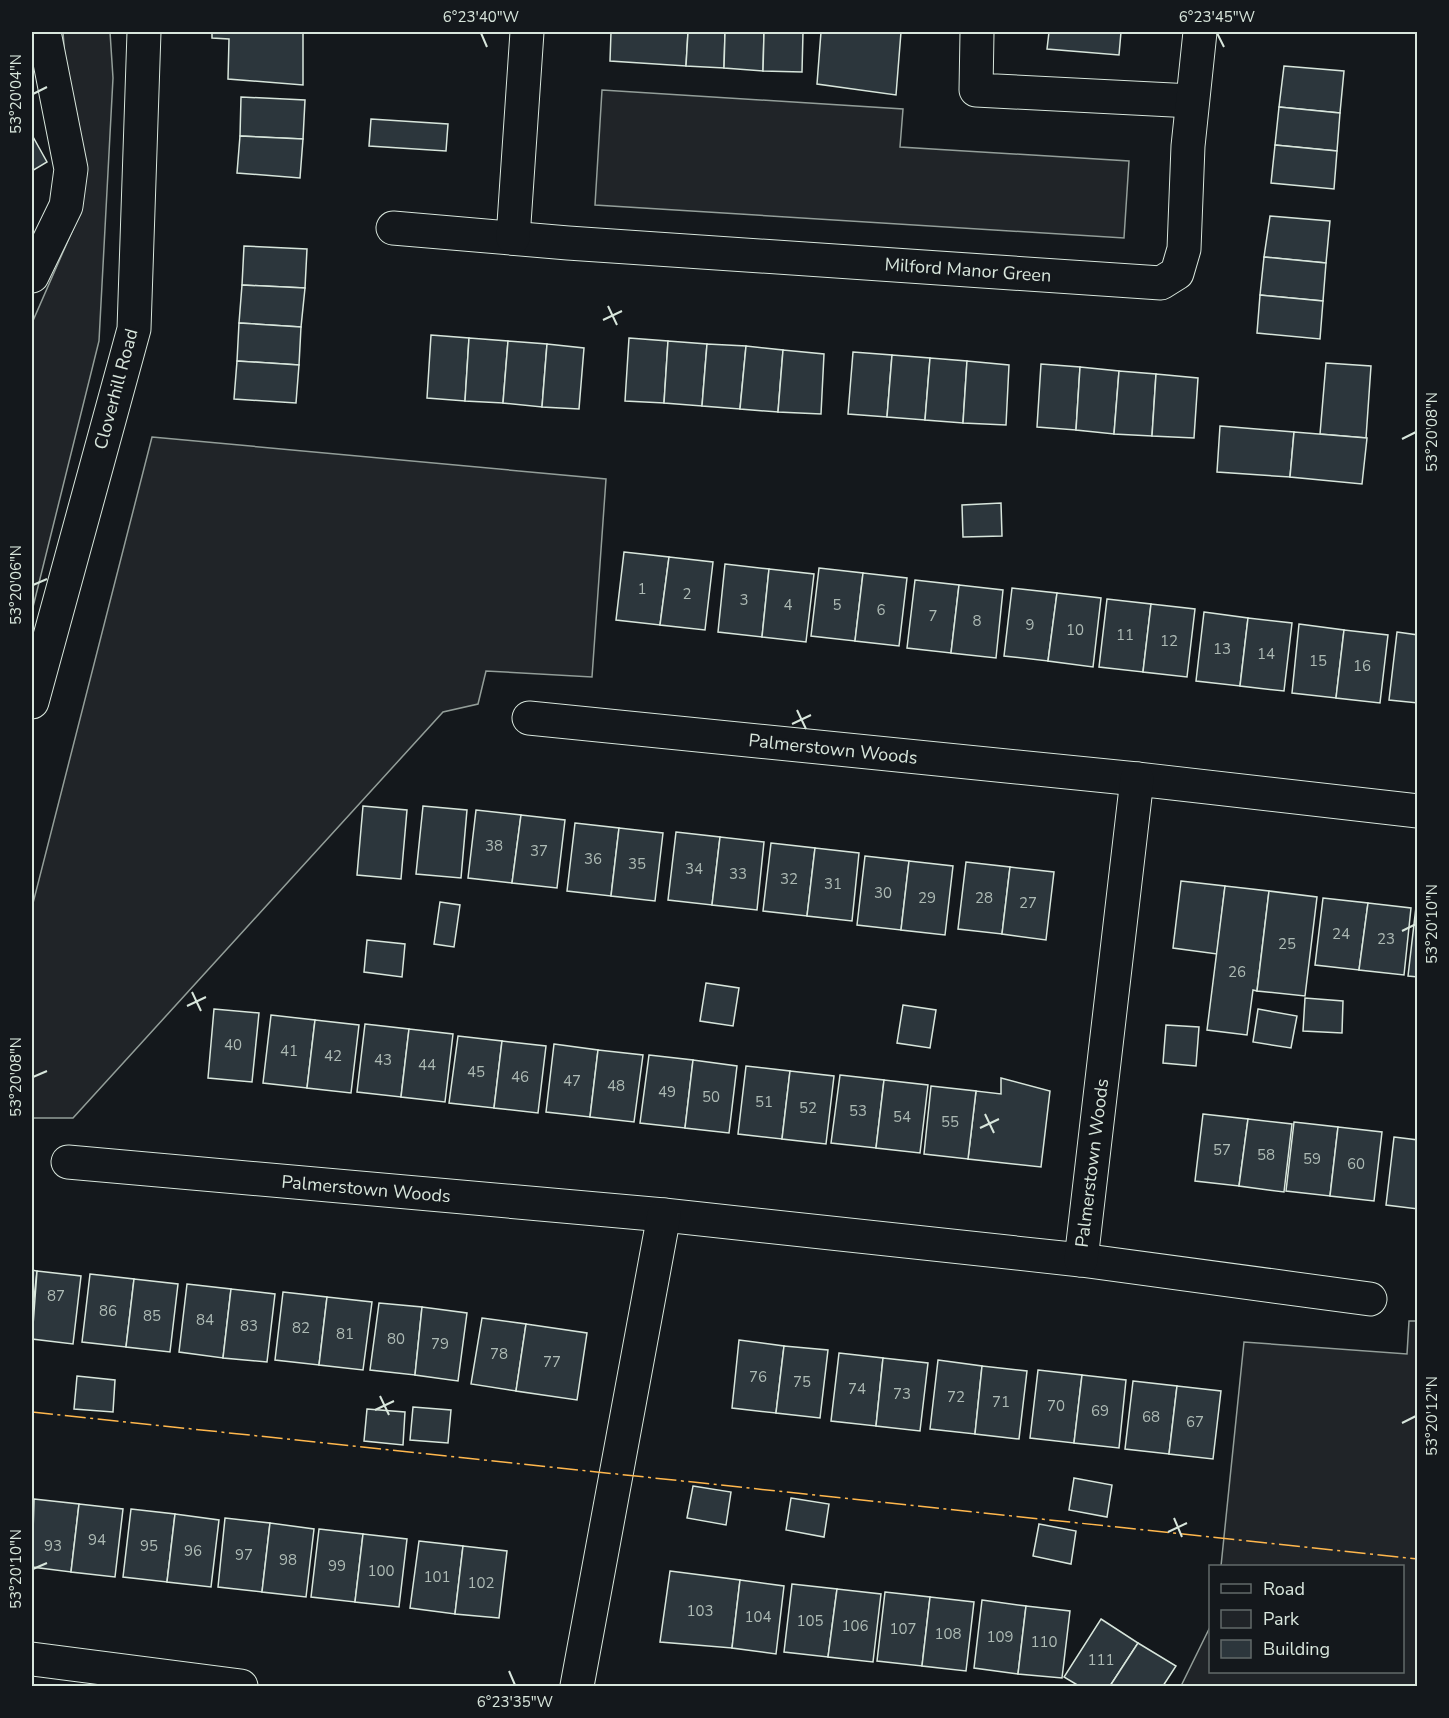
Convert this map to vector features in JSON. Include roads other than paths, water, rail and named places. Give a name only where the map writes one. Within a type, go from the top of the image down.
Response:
[{"type":"street","points":[[32,276],[66,206],[71,179],[71,169],[44,32]]},
{"type":"street","name":"Cloverhill Road","points":[[32,702],[134,329],[144,32]]},
{"type":"street","points":[[513,238],[527,32]]},
{"type":"street","name":"Milford Manor Green","points":[[393,228],[1161,283],[1177,273],[1184,249],[1192,101],[1200,32]]},
{"type":"street","points":[[977,33],[976,90],[1192,101]]},
{"type":"street","name":"Palmerstown Woods","points":[[529,718],[1137,779],[1418,811]]},
{"type":"street","name":"Palmerstown Woods","points":[[1081,1260],[1137,779]]},
{"type":"street","name":"Palmerstown Woods","points":[[68,1162],[664,1215],[1081,1260],[1370,1299]]},
{"type":"street","points":[[577,1686],[664,1215]]},
{"type":"street","points":[[32,1659],[241,1686]]}]
